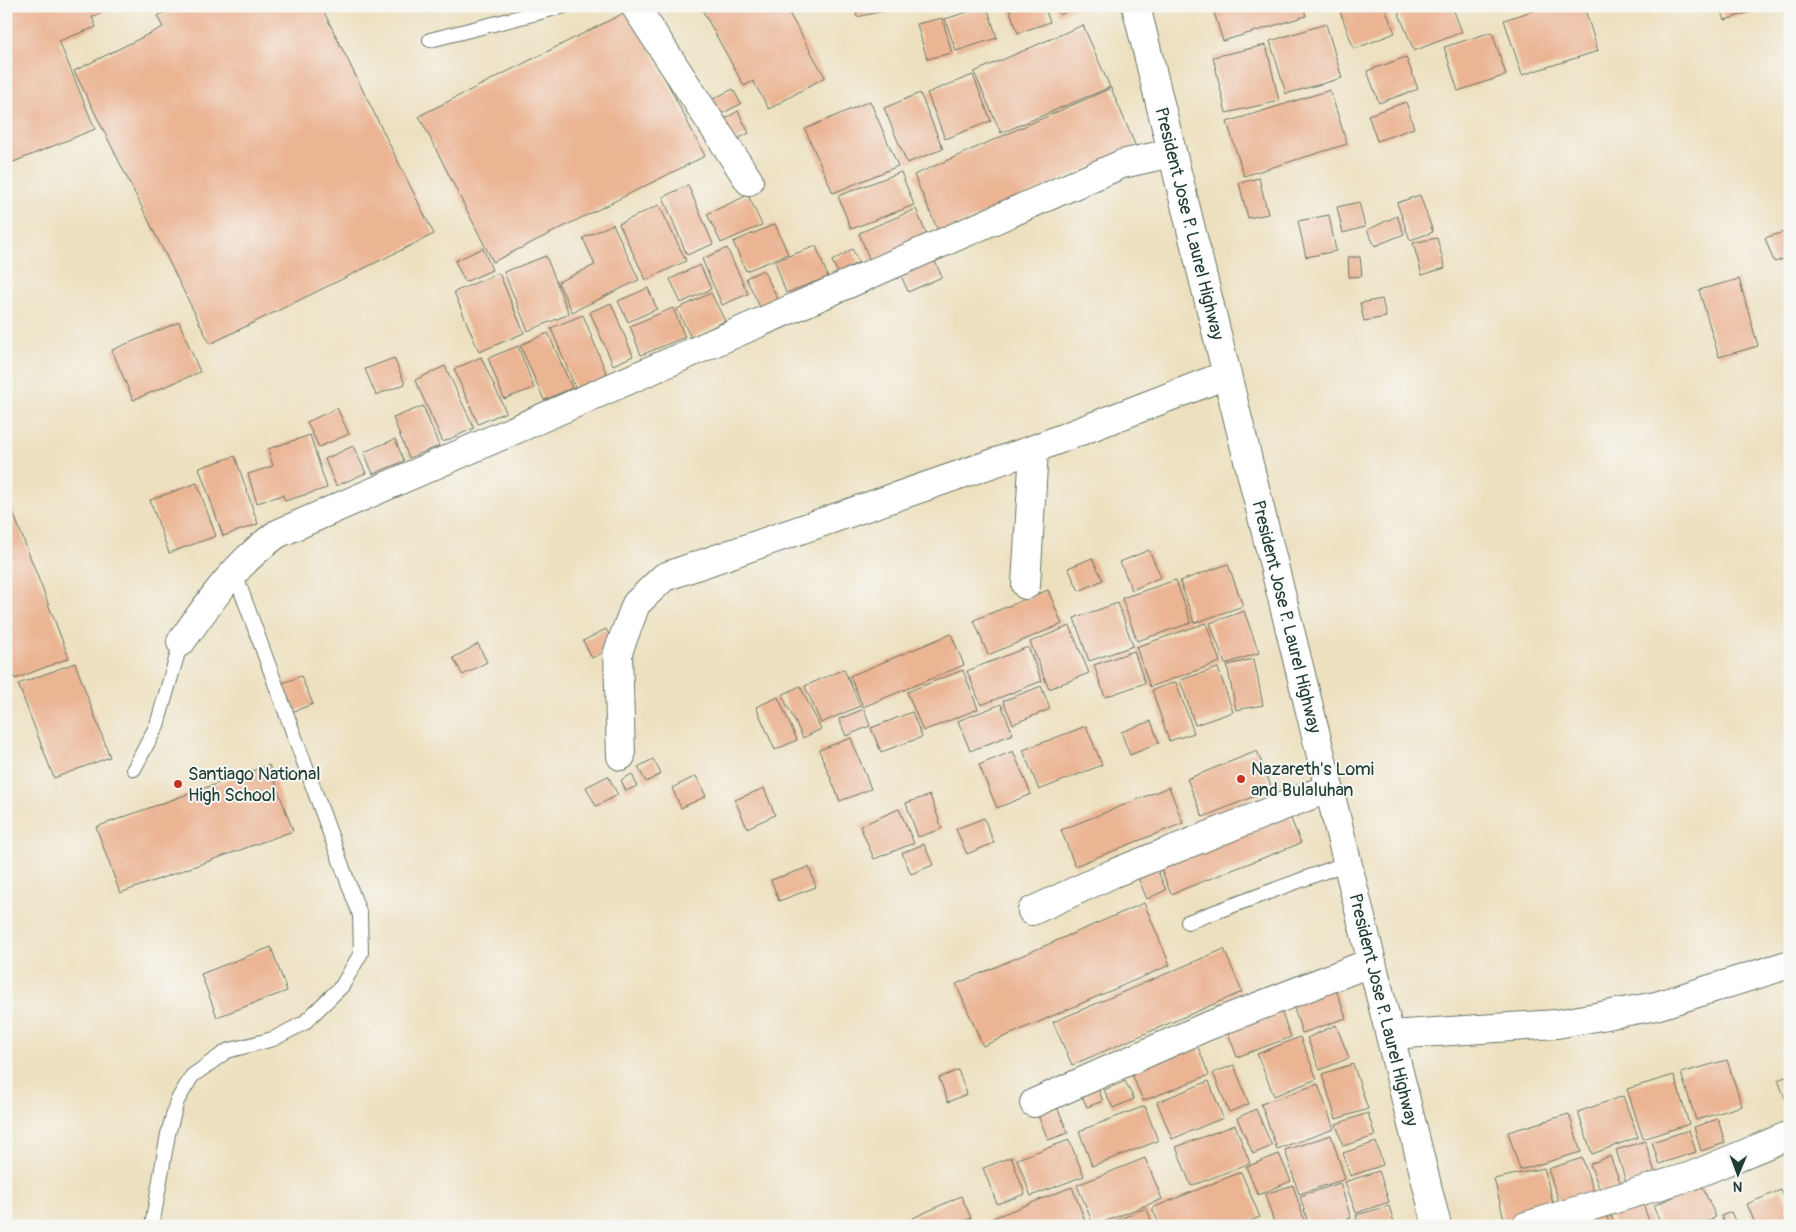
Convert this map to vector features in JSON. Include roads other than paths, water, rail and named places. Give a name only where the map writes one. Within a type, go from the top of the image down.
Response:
[{"type":"main road","points":[[635,6],[749,181]]},
{"type":"main road","name":"President Jose P. Laurel Highway","points":[[1136,6],[1437,1226]]},
{"type":"main road","points":[[181,642],[234,571],[255,550],[277,534],[1122,164],[1171,153]]},
{"type":"main road","points":[[620,756],[618,652],[636,604],[664,576],[1034,449],[1226,375]]},
{"type":"main road","points":[[1026,585],[1034,449]]},
{"type":"main road","points":[[1032,911],[1114,873],[1329,788]]},
{"type":"main road","points":[[1034,1103],[1203,1028],[1372,962]]},
{"type":"main road","points":[[1390,1035],[1557,1024],[1656,1006],[1790,964]]},
{"type":"main road","points":[[1526,1226],[1691,1176],[1790,1135]]},
{"type":"lane","points":[[430,40],[564,6]]},
{"type":"lane","points":[[152,1226],[168,1134],[178,1101],[192,1076],[227,1051],[273,1039],[304,1023],[342,986],[361,953],[360,915],[234,571]]},
{"type":"lane","points":[[134,768],[157,725],[181,642]]},
{"type":"lane","points":[[1188,922],[1347,863]]},
{"type":"place","name":"Nazareth's Lomi and Bulaluhan","points":[[1241,779]]},
{"type":"place","name":"Santiago National High School","points":[[178,784]]}]
